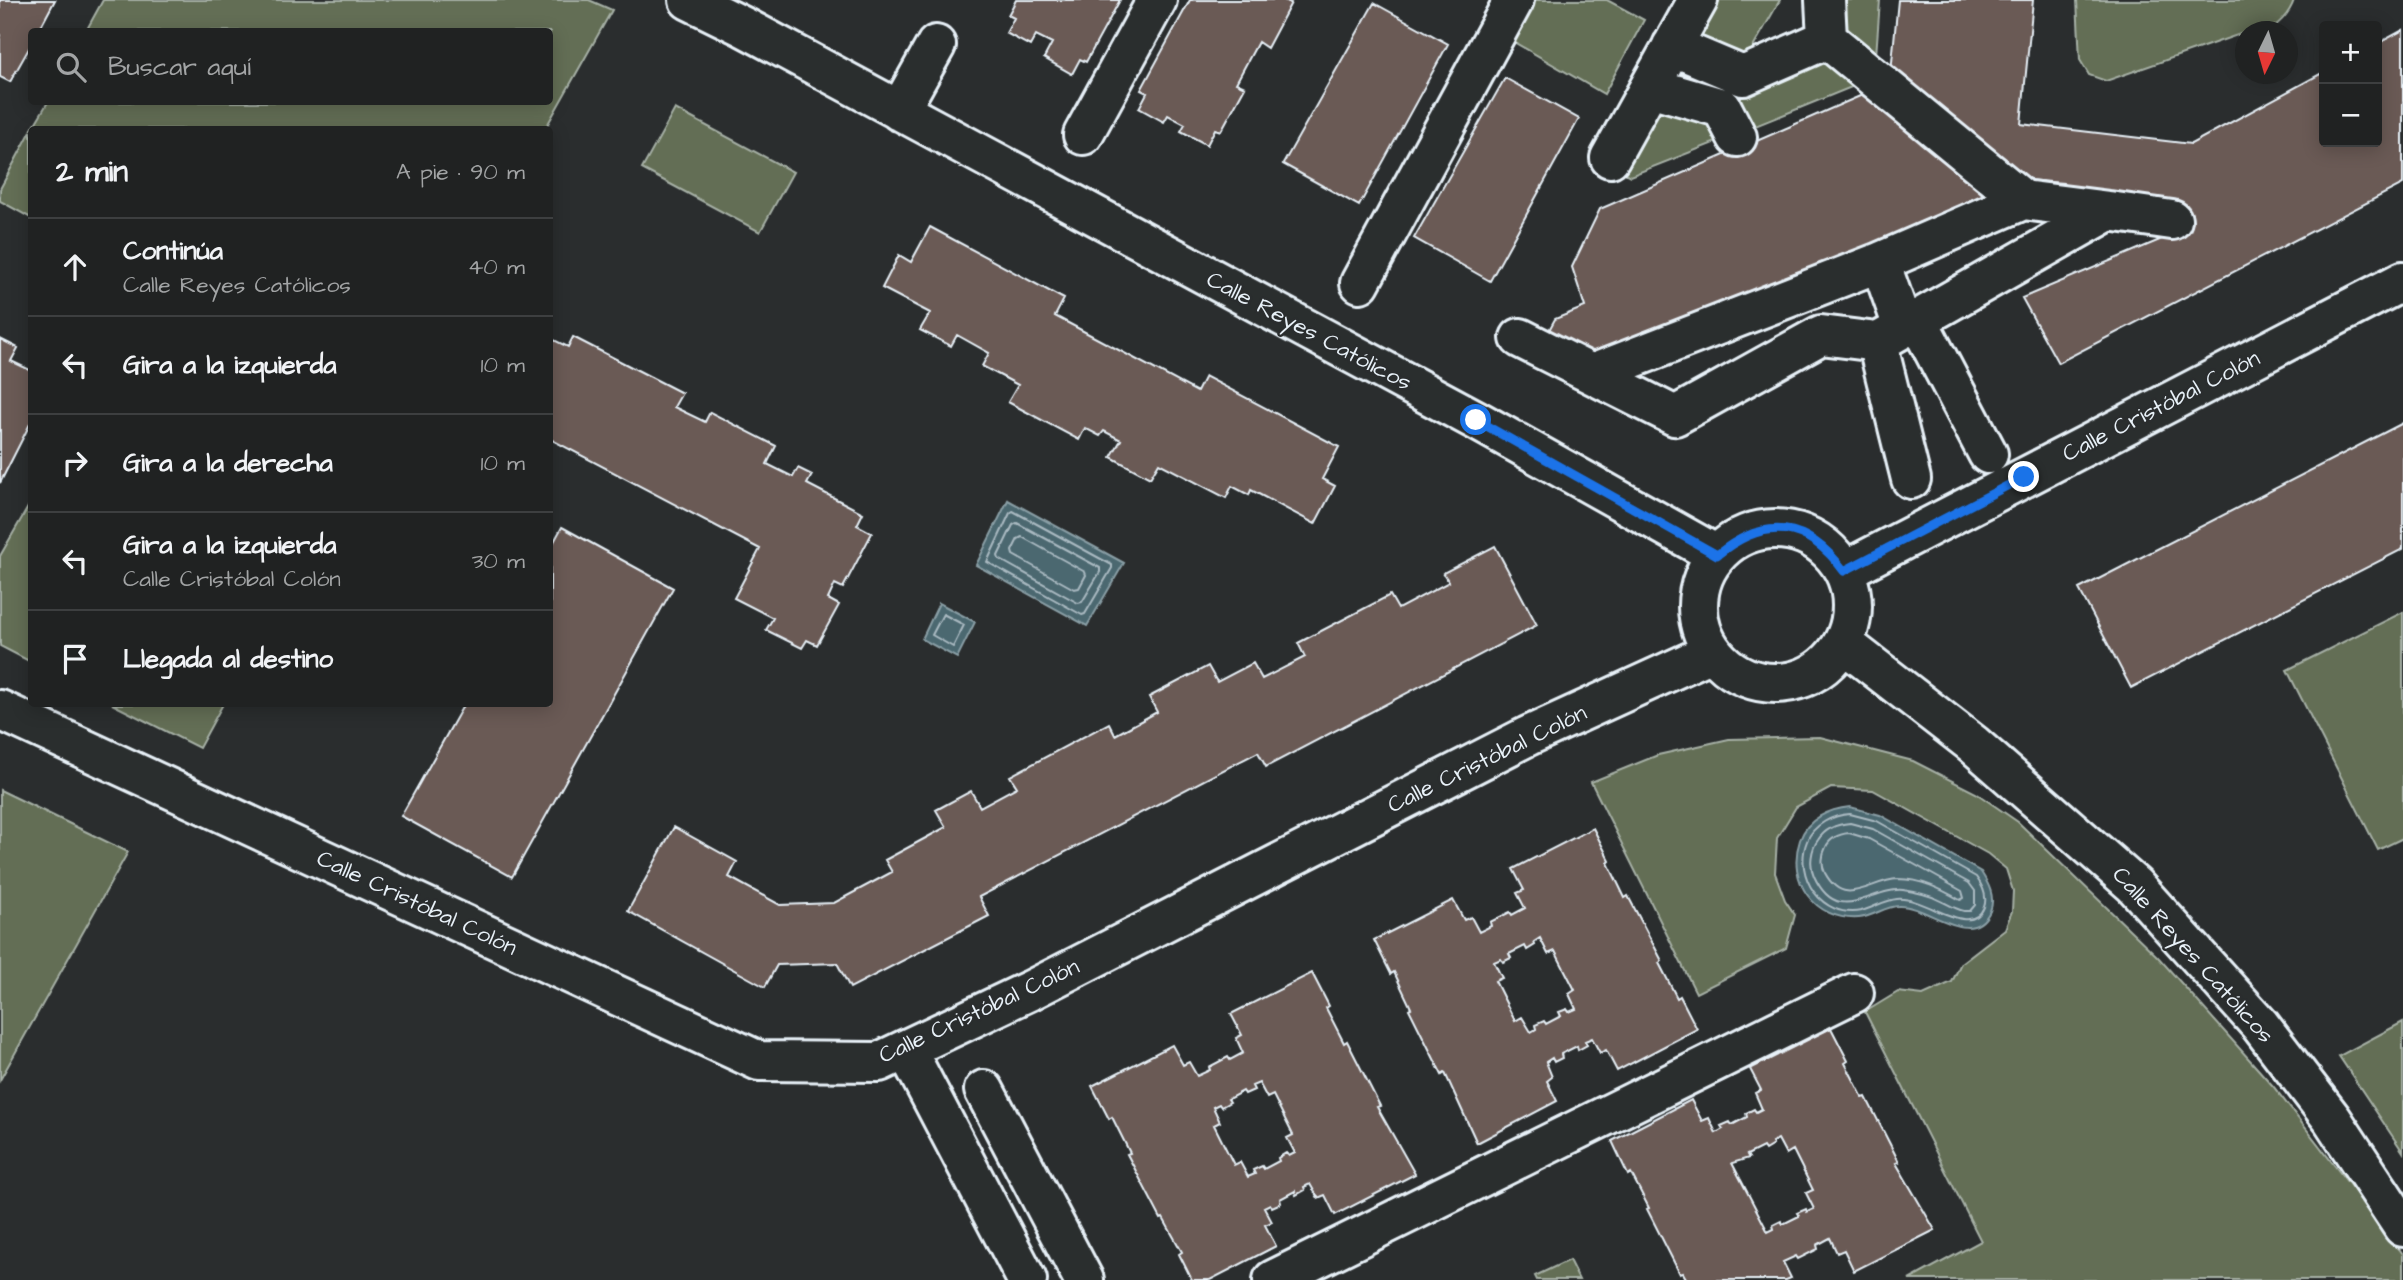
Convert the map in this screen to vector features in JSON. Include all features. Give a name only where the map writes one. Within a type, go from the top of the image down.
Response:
[{"type":"street","name":"Calle Reyes Católicos","points":[[689,0],[1476,420],[1717,555]]},
{"type":"street","points":[[1083,135],[1157,0]]},
{"type":"street","points":[[1360,283],[1514,0]]},
{"type":"street","points":[[1610,158],[1698,0]]},
{"type":"street","points":[[1825,0],[1827,39],[2022,200]]},
{"type":"street","points":[[1672,46],[1743,76],[1827,39]]},
{"type":"street","points":[[899,111],[936,45]]},
{"type":"street","points":[[1650,87],[1722,108],[1737,137]]},
{"type":"street","points":[[1592,374],[1880,262],[2022,200],[2172,220]]},
{"type":"street","points":[[1520,338],[1675,415],[1821,335],[1899,330],[2109,211]]},
{"type":"street","points":[[1880,262],[1899,330],[1911,479]]},
{"type":"street","name":"Calle Cristóbal Colón","points":[[1844,571],[2403,281]]},
{"type":"street","points":[[1899,330],[1988,454]]},
{"type":"street","points":[[1760,530],[1785,530],[1808,537],[1829,551],[1844,571],[1851,594],[1852,619],[1843,643],[1827,663],[1806,677],[1780,683],[1754,680],[1731,670],[1712,652],[1700,628],[1698,602],[1703,576],[1717,555],[1737,539],[1760,530]]},
{"type":"street","name":"Calle Reyes Católicos","points":[[1843,643],[1973,744],[2134,885],[2260,1025],[2332,1119],[2403,1227]]},
{"type":"street","name":"Calle Cristóbal Colón","points":[[0,710],[759,1061],[879,1062],[1031,990],[1528,736],[1712,652]]},
{"type":"street","points":[[1273,1280],[1854,993]]},
{"type":"street","points":[[906,1049],[1027,1280]]},
{"type":"street","points":[[985,1090],[1084,1280]]},
{"type":"green space","points":[[103,0],[589,0],[612,10],[547,126],[34,126],[46,105],[553,105],[553,28],[88,28]]},
{"type":"green space","points":[[1528,0],[1607,0],[1644,20],[1604,94],[1507,38]]},
{"type":"green space","points":[[1705,0],[1780,0],[1742,67],[1685,36]]},
{"type":"green space","points":[[1842,0],[1880,0],[1875,70],[1843,39]]},
{"type":"green space","points":[[2077,0],[2294,0],[2280,21],[2235,21],[2235,36],[2106,81],[2089,75],[2080,60]]},
{"type":"green space","points":[[1818,51],[1859,84],[1743,131],[1657,84],[1670,64]]},
{"type":"green space","points":[[1655,93],[1719,113],[1729,137],[1630,176],[1615,168]]},
{"type":"green space","points":[[675,109],[793,172],[760,232],[642,169]]},
{"type":"green space","points":[[28,137],[28,216],[0,201],[0,189]]},
{"type":"green space","points":[[28,507],[28,660],[0,646],[0,556]]},
{"type":"green space","points":[[2403,612],[2403,838],[2378,850],[2287,670]]},
{"type":"green space","points":[[118,707],[221,707],[199,748]]},
{"type":"green space","points":[[1820,737],[1913,761],[1976,793],[2018,822],[2158,957],[2273,1086],[2403,1254],[2403,1280],[1909,1280],[1981,1241],[1865,1012],[1898,992],[1923,995],[1952,982],[1961,963],[2005,929],[2012,911],[2013,891],[2006,869],[1988,854],[1873,790],[1831,788],[1796,807],[1777,838],[1775,873],[1785,900],[1795,915],[1786,948],[1696,993],[1591,782],[1658,755],[1729,739]]},
{"type":"green space","points":[[0,790],[128,852],[0,1080]]},
{"type":"green space","points":[[2403,1022],[2403,1152],[2339,1056]]},
{"type":"green space","points":[[1569,1260],[1579,1280],[1537,1280],[1535,1276]]},
{"type":"water","points":[[1008,500],[1124,563],[1087,626],[976,565]]},
{"type":"water","points":[[939,603],[975,622],[957,658],[922,639]]},
{"type":"water","points":[[1850,807],[1880,815],[1981,872],[1992,895],[1992,906],[1982,922],[1972,927],[1961,926],[1899,906],[1859,918],[1843,917],[1829,913],[1817,905],[1808,896],[1797,870],[1800,840],[1808,826],[1820,816]]},
{"type":"building","points":[[0,0],[55,0],[40,28],[28,28],[28,50],[10,82],[0,77]]},
{"type":"building","points":[[1016,0],[1120,0],[1086,62],[1080,59],[1072,74],[1044,58],[1052,43],[1036,35],[1030,46],[1006,33],[1014,18],[1008,15]]},
{"type":"building","points":[[1190,0],[1284,0],[1291,3],[1267,48],[1258,42],[1236,83],[1245,87],[1221,131],[1215,129],[1207,145],[1181,131],[1185,124],[1168,115],[1164,122],[1139,108],[1147,93],[1141,90]]},
{"type":"building","points":[[1898,0],[2033,0],[2021,124],[2191,144],[2319,75],[2319,147],[2382,147],[2382,41],[2403,30],[2403,184],[2058,363],[2022,298],[2174,234],[2069,194],[2063,183],[2027,180],[1588,363],[1543,341],[1555,319],[1585,307],[1572,267],[1600,209],[1890,83]]},
{"type":"building","points":[[1374,3],[1448,44],[1359,206],[1283,164]]},
{"type":"building","points":[[1505,78],[1579,119],[1490,281],[1414,238]]},
{"type":"building","points":[[930,227],[1064,299],[1055,316],[1197,392],[1205,376],[1339,447],[1322,479],[1335,486],[1315,524],[1251,490],[1249,495],[1232,486],[1226,498],[1159,463],[1150,478],[1111,457],[1121,440],[1104,431],[1100,436],[1085,428],[1079,440],[1008,402],[1018,385],[982,366],[989,353],[957,335],[951,346],[920,330],[930,313],[882,288],[899,255],[911,262]]},
{"type":"building","points":[[573,337],[682,393],[674,407],[705,422],[710,412],[776,446],[767,464],[793,477],[798,468],[812,475],[807,484],[863,513],[857,525],[872,533],[843,588],[835,584],[828,599],[839,605],[817,645],[807,640],[802,648],[766,630],[773,618],[734,598],[760,549],[553,441],[553,340],[568,347]]},
{"type":"building","points":[[0,339],[18,348],[11,361],[28,369],[28,428],[0,483]]},
{"type":"building","points":[[2403,423],[2403,549],[2131,688],[2079,589]]},
{"type":"building","points":[[562,527],[673,588],[512,877],[401,816],[462,707],[553,707],[553,544]]},
{"type":"building","points":[[1495,546],[1537,625],[1266,767],[1258,752],[979,897],[989,916],[850,988],[837,963],[777,965],[765,987],[628,911],[674,827],[737,862],[729,877],[780,905],[834,903],[892,872],[885,860],[946,827],[936,810],[971,791],[980,807],[1017,787],[1010,776],[1109,723],[1115,735],[1157,712],[1149,697],[1208,666],[1217,682],[1253,663],[1262,679],[1305,657],[1298,643],[1390,595],[1398,609],[1449,582],[1443,573]]},
{"type":"building","points":[[1593,828],[1625,898],[1628,896],[1662,961],[1659,963],[1677,998],[1680,996],[1697,1029],[1617,1071],[1606,1050],[1600,1053],[1592,1038],[1585,1041],[1587,1045],[1578,1050],[1577,1046],[1561,1054],[1562,1058],[1554,1062],[1552,1058],[1546,1062],[1552,1077],[1547,1081],[1557,1101],[1477,1143],[1445,1073],[1442,1075],[1409,1009],[1411,1008],[1394,972],[1391,974],[1374,940],[1453,900],[1464,920],[1471,917],[1479,932],[1491,926],[1490,922],[1525,908],[1517,893],[1524,890],[1513,869]],"holes":[[[1540,938],[1548,954],[1555,951],[1575,990],[1569,994],[1576,1009],[1559,1012],[1561,1016],[1546,1024],[1544,1021],[1535,1025],[1536,1029],[1531,1032],[1522,1017],[1515,1021],[1495,981],[1502,978],[1494,962],[1511,958],[1509,954],[1525,946],[1527,950]]]},
{"type":"building","points":[[1312,973],[1329,1006],[1326,1008],[1344,1043],[1347,1041],[1380,1106],[1377,1107],[1415,1174],[1335,1215],[1325,1195],[1318,1198],[1310,1184],[1296,1195],[1295,1191],[1280,1199],[1281,1203],[1264,1207],[1272,1222],[1265,1225],[1276,1246],[1210,1280],[1192,1280],[1179,1254],[1182,1252],[1163,1218],[1161,1219],[1127,1154],[1130,1153],[1112,1117],[1109,1119],[1092,1086],[1172,1045],[1183,1065],[1189,1062],[1197,1076],[1228,1057],[1230,1060],[1243,1053],[1236,1038],[1242,1035],[1231,1014]],"holes":[[[1259,1083],[1267,1098],[1273,1095],[1293,1135],[1287,1138],[1295,1153],[1289,1156],[1286,1153],[1278,1158],[1279,1161],[1264,1169],[1262,1166],[1253,1170],[1255,1174],[1248,1177],[1240,1162],[1234,1165],[1214,1125],[1220,1122],[1213,1107],[1219,1104],[1221,1107],[1230,1102],[1228,1099],[1243,1091],[1245,1094],[1254,1090],[1252,1086]]]},
{"type":"building","points":[[1831,1028],[1848,1061],[1845,1063],[1863,1098],[1866,1097],[1899,1162],[1896,1163],[1935,1230],[1854,1271],[1844,1250],[1837,1253],[1830,1238],[1817,1245],[1818,1249],[1798,1259],[1796,1256],[1783,1262],[1791,1278],[1786,1280],[1687,1280],[1683,1273],[1680,1274],[1647,1209],[1649,1208],[1631,1173],[1628,1175],[1612,1141],[1691,1100],[1702,1121],[1709,1118],[1716,1133],[1723,1129],[1721,1126],[1730,1122],[1732,1125],[1747,1117],[1746,1113],[1762,1109],[1755,1093],[1761,1090],[1750,1069]],"holes":[[[1778,1139],[1786,1154],[1793,1150],[1813,1190],[1806,1193],[1814,1209],[1797,1213],[1799,1216],[1783,1224],[1781,1221],[1773,1225],[1774,1229],[1768,1232],[1732,1163],[1749,1158],[1747,1155],[1763,1147],[1765,1150]]]},
{"type":"route","points":[[1476,420],[1717,555],[1737,539],[1760,530],[1785,530],[1808,537],[1829,551],[1844,571],[2024,477]]}]
